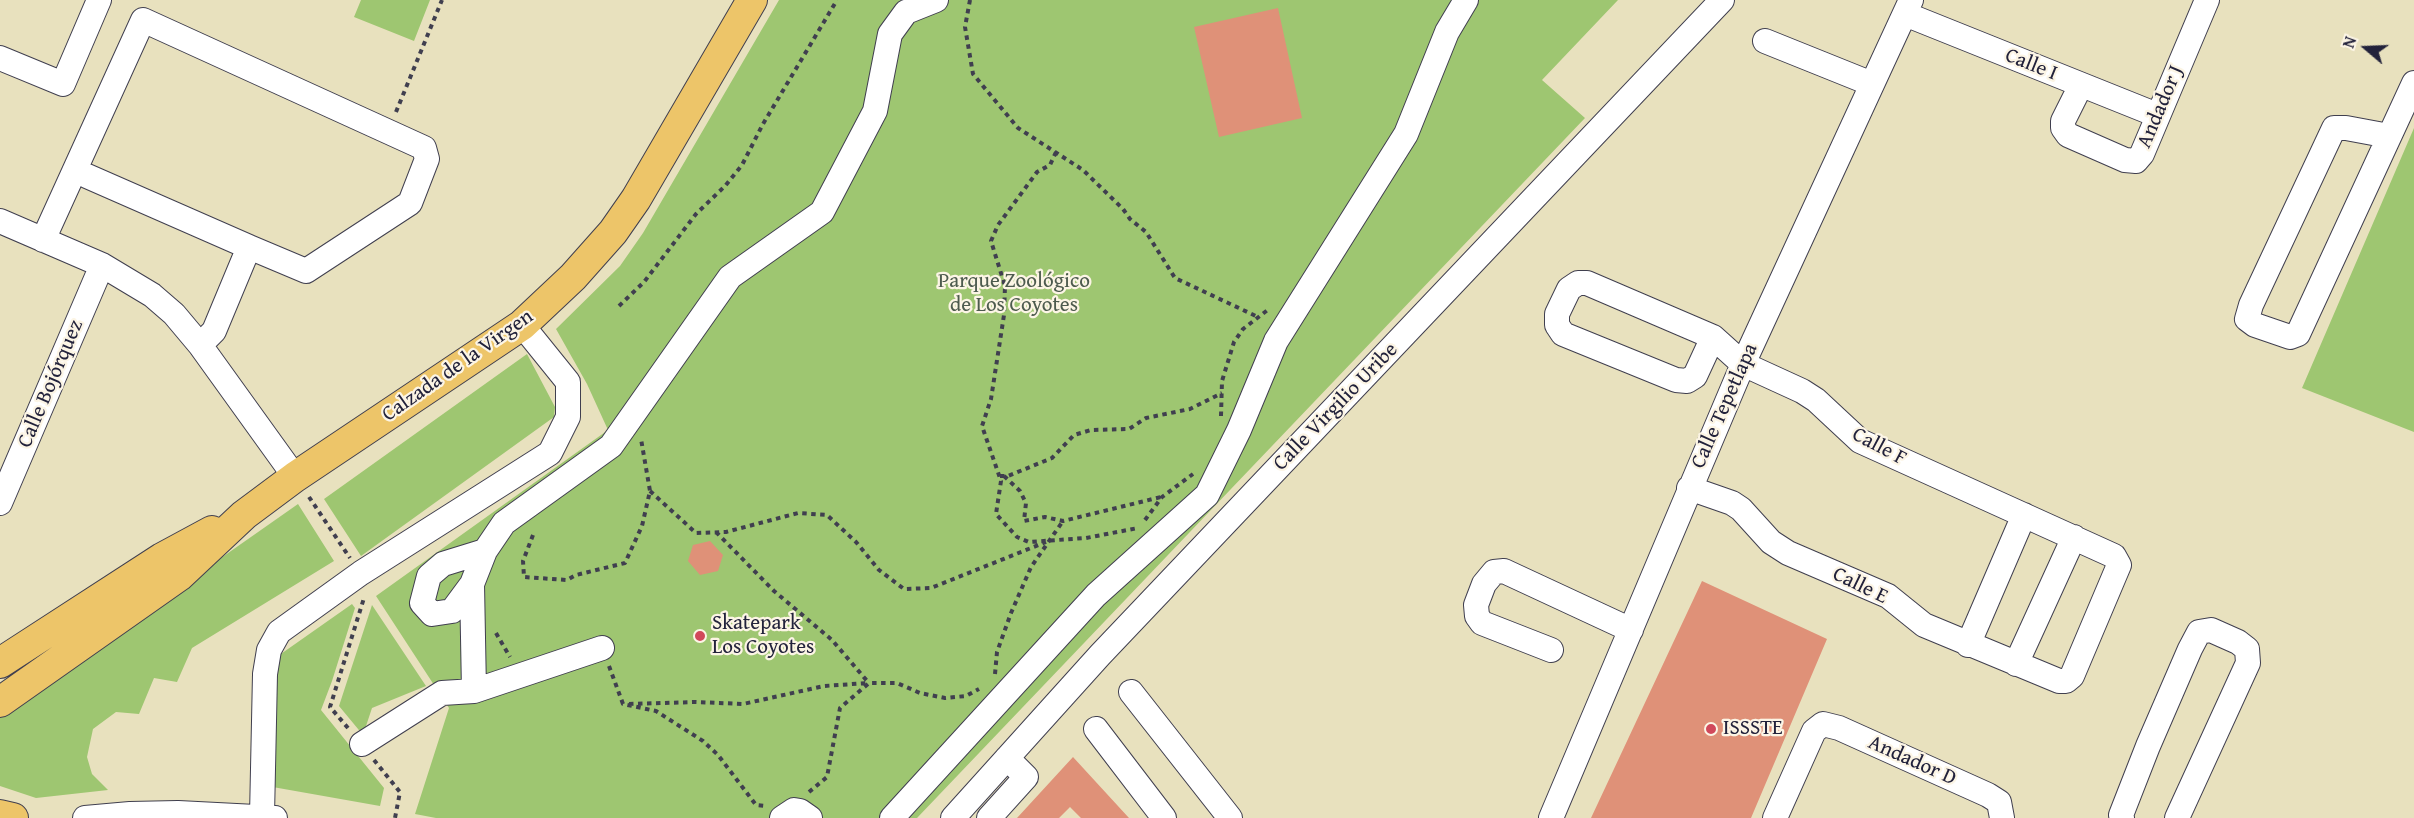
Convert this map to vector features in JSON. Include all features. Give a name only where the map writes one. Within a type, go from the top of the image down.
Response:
[{"type":"main road","name":"Calzada de la Virgen","points":[[0,702],[179,576],[244,515],[296,477],[522,325],[573,277],[613,232],[636,199],[752,0]]},
{"type":"main road","name":"Calzada de la Virgen","points":[[0,663],[162,558],[244,515]]},
{"type":"main road","points":[[0,815],[13,818]]},
{"type":"street","points":[[0,58],[63,84],[99,0]]},
{"type":"street","points":[[485,551],[443,564],[429,576],[422,603],[432,614],[453,611],[472,584],[485,551],[504,523],[611,446],[730,277],[822,212],[875,111],[890,34],[906,12],[936,0]]},
{"type":"street","points":[[892,818],[1096,595],[1207,495],[1239,430],[1276,341],[1406,134],[1446,32],[1466,0]]},
{"type":"street","name":"Calle Virgilio Uribe","points":[[953,818],[1108,647],[1722,0]]},
{"type":"street","name":"Andador J","points":[[2081,85],[2063,121],[2063,128],[2068,135],[2125,160],[2136,161],[2142,154],[2207,0]]},
{"type":"street","name":"Calle I","points":[[1908,7],[2081,85],[2157,116]]},
{"type":"street","name":"Calle Tepetlapa","points":[[1551,818],[1743,364],[1908,7]]},
{"type":"street","points":[[43,240],[143,20],[424,148],[427,159],[410,203],[306,271],[87,176]]},
{"type":"street","points":[[1765,41],[1872,84]]},
{"type":"street","points":[[2389,136],[2334,128],[2251,305],[2247,319],[2255,325],[2290,337],[2298,334],[2414,83]]},
{"type":"street","points":[[0,221],[102,265],[152,295],[174,314],[200,345],[296,477]]},
{"type":"street","points":[[200,345],[214,331],[249,247]]},
{"type":"street","name":"Calle Bojórquez","points":[[0,502],[102,265]]},
{"type":"street","name":"Calle F","points":[[1713,337],[1695,376],[1687,381],[1676,380],[1563,334],[1557,325],[1557,314],[1569,289],[1578,283],[1587,283],[1713,337],[1743,364],[1802,391],[1816,400],[1860,441],[2114,556],[2119,565],[2072,676]]},
{"type":"street","points":[[85,818],[178,813],[268,817],[266,674],[268,650],[279,632],[361,573],[549,453],[568,417],[568,382],[522,325]]},
{"type":"street","name":"Calle E","points":[[1689,488],[1732,503],[1742,509],[1771,542],[1788,553],[1888,596],[1924,625],[2058,681],[2066,681],[2072,676]]},
{"type":"street","points":[[1968,645],[2024,515]]},
{"type":"street","points":[[2016,664],[2074,537]]},
{"type":"street","points":[[1551,650],[1482,623],[1477,616],[1476,605],[1484,584],[1494,572],[1504,571],[1630,630]]},
{"type":"street","points":[[472,584],[474,691]]},
{"type":"street","points":[[2122,818],[2121,815],[2148,746],[2190,649],[2199,632],[2211,630],[2238,642],[2247,649],[2248,663],[2177,818]]},
{"type":"street","points":[[362,744],[442,693],[474,691],[602,648]]},
{"type":"street","points":[[1131,692],[1230,818]]},
{"type":"street","name":"Andador D","points":[[1775,818],[1814,731],[1823,724],[1839,728],[1988,795],[2000,810]]},
{"type":"street","points":[[1096,729],[1164,818]]},
{"type":"street","points":[[989,818],[1026,777],[1007,758]]},
{"type":"street","points":[[777,812],[800,811],[807,807]]},
{"type":"path","points":[[388,132],[442,0]]},
{"type":"path","points":[[619,306],[644,282],[696,214],[725,186],[742,165],[763,124],[837,0]]},
{"type":"path","points":[[970,0],[965,27],[973,74],[1018,128],[1083,170],[1123,208],[1130,219],[1146,232],[1175,278],[1258,317]]},
{"type":"path","points":[[1056,152],[1050,165],[1037,172],[998,225],[991,241],[1005,286],[1004,315],[991,399],[982,426],[1001,476],[996,514],[1017,537],[1029,542],[1086,538],[1139,528],[1149,523]]},
{"type":"path","points":[[1001,476],[1052,458],[1074,435],[1091,430],[1130,429],[1146,418],[1190,409],[1222,393]]},
{"type":"path","points":[[533,535],[523,561],[524,577],[567,580],[576,575],[625,563],[642,526],[650,491],[638,431],[626,427]]},
{"type":"path","points":[[1132,537],[1162,497],[1197,470]]},
{"type":"path","points":[[1001,476],[1020,491],[1026,503],[1024,521],[1045,517],[1063,521],[1162,497]]},
{"type":"path","points":[[296,477],[361,573],[364,600],[330,707],[400,792],[395,818]]},
{"type":"path","points":[[650,491],[696,533],[726,532],[798,513],[827,515],[856,542],[879,570],[904,589],[931,588],[1049,541]]},
{"type":"path","points":[[1003,675],[995,680],[997,652],[1011,613],[1031,567],[1063,521]]},
{"type":"path","points":[[716,532],[774,591],[832,640],[869,682]]},
{"type":"path","points":[[602,648],[622,704]]},
{"type":"path","points":[[807,807],[827,777],[840,708],[869,682]]},
{"type":"path","points":[[622,704],[696,702],[742,704],[824,687],[869,682],[897,683],[920,693],[945,698],[966,696],[985,685]]},
{"type":"path","points":[[622,704],[656,711],[703,741],[718,755],[756,805],[777,812]]},
{"type":"green space","points":[[361,0],[430,0],[414,41],[354,17]]},
{"type":"green space","name":"Parque Zoológico de Los Coyotes","points":[[779,0],[1618,0],[1542,80],[1585,118],[917,818],[436,818],[415,814],[449,708],[376,596],[608,430],[587,384],[556,329],[620,266],[643,233]]},
{"type":"green space","points":[[2414,128],[2414,432],[2302,388]]},
{"type":"green space","points":[[527,354],[555,407],[554,417],[361,556],[324,499]]},
{"type":"green space","points":[[298,504],[334,561],[192,648],[177,682],[154,678],[139,714],[116,712],[93,729],[87,757],[92,774],[108,790],[36,798],[0,786],[0,713]]},
{"type":"green space","points":[[352,604],[355,608],[321,710],[384,788],[380,806],[267,786],[278,656]]},
{"type":"green space","points":[[372,605],[426,686],[372,708],[363,735],[339,706]]},
{"type":"building","points":[[1278,8],[1302,118],[1219,137],[1194,27]]},
{"type":"building","points":[[710,541],[723,555],[718,571],[700,575],[688,561],[693,545]]},
{"type":"building","name":"ISSSTE","points":[[1702,581],[1827,639],[1751,818],[1591,818]]},
{"type":"building","points":[[1073,757],[1129,818],[1081,818],[1070,807],[1059,818],[1017,818]]},
{"type":"place","name":"Skatepark Los Coyotes","points":[[700,636]]},
{"type":"place","name":"ISSSTE","points":[[1711,729]]}]
